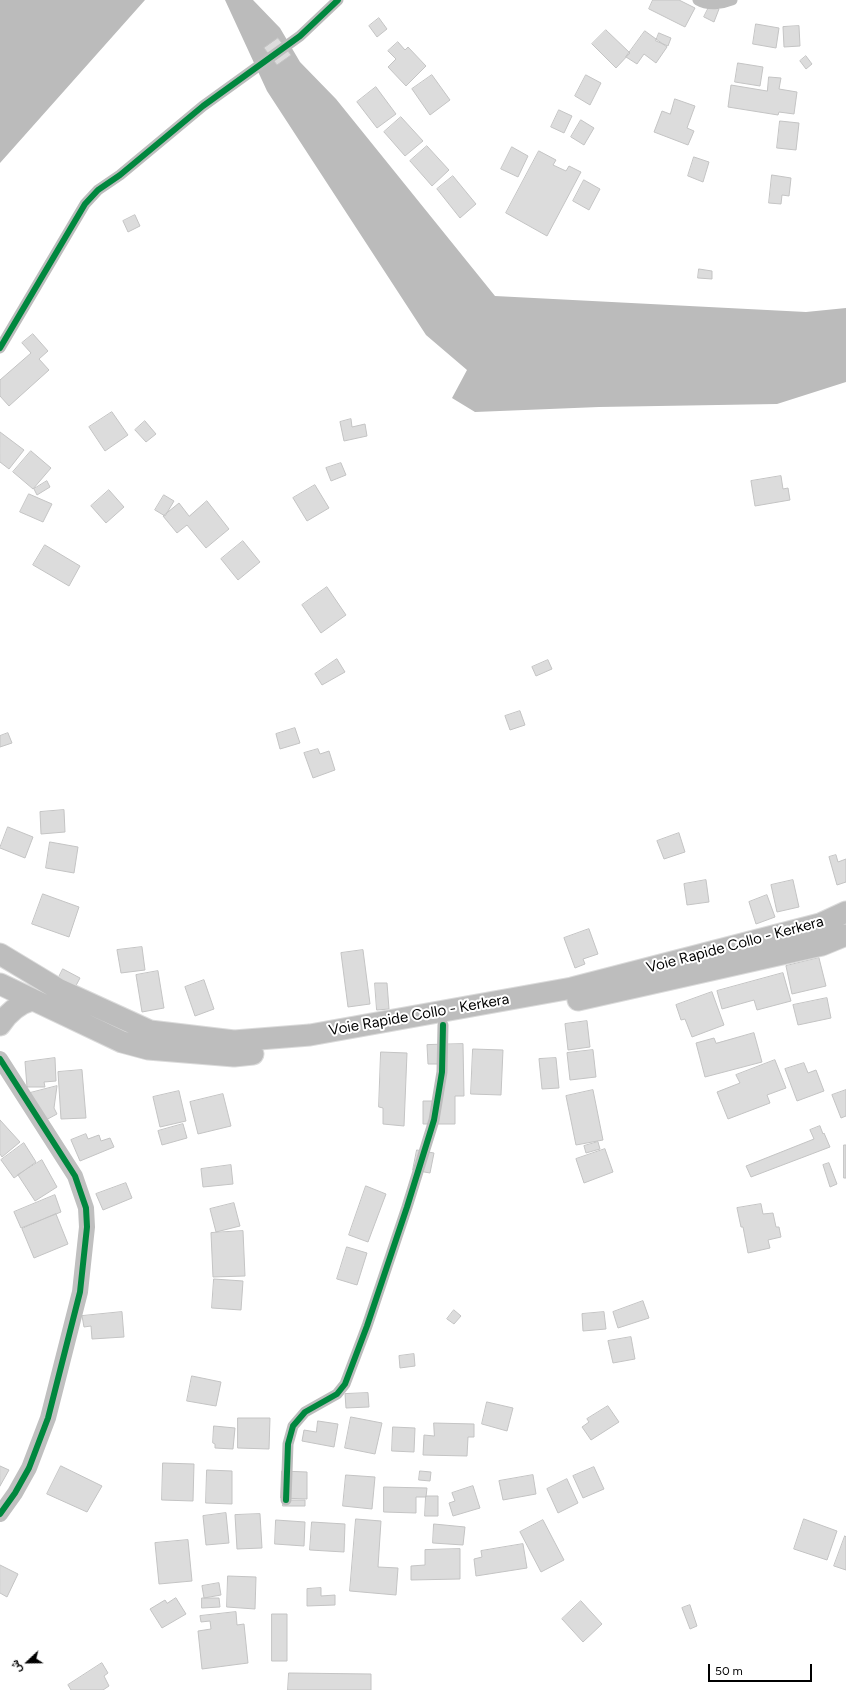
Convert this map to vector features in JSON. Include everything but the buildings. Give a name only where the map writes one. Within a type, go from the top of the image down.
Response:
[{"type":"highway","name":"Voie Rapide Collo - Kerkera","points":[[0,954],[58,989],[150,1031],[234,1041],[310,1035],[572,988],[820,924],[846,912]]},
{"type":"highway","name":"Voie Rapide Collo - Kerkera","points":[[0,984],[122,1042],[148,1049],[234,1056],[304,1050],[577,1001],[822,945],[846,935]]},
{"type":"highway","points":[[0,1025],[16,1008],[24,1002],[32,1000]]},
{"type":"street","points":[[0,348],[85,204],[98,190],[120,175],[204,106],[300,36],[338,0]]},
{"type":"street","points":[[698,0],[701,2],[717,4],[732,0]]},
{"type":"street","points":[[286,1500],[288,1444],[293,1426],[305,1412],[337,1394],[345,1384],[367,1326],[407,1207],[434,1120],[442,1072],[443,1025]]},
{"type":"street","points":[[0,1059],[75,1176],[86,1208],[87,1227],[80,1292],[48,1418],[29,1468],[15,1493],[0,1514]]},
{"type":"shaded area","points":[[0,0],[145,0],[0,163]]},
{"type":"shaded area","points":[[225,0],[253,0],[280,28],[300,62],[336,99],[495,296],[806,312],[846,308],[846,382],[777,404],[599,407],[475,412],[452,398],[467,370],[426,335],[267,91]]},
{"type":"cycle path","points":[[0,348],[85,204],[98,190],[120,175],[203,106],[300,36],[338,0]]},
{"type":"cycle path","points":[[286,1500],[288,1444],[293,1426],[305,1412],[337,1394],[345,1384],[367,1326],[407,1207],[434,1120],[442,1072],[443,1025]]},
{"type":"cycle path","points":[[0,1059],[75,1176],[86,1208],[87,1227],[80,1292],[48,1418],[29,1468],[15,1493],[0,1514]]}]
